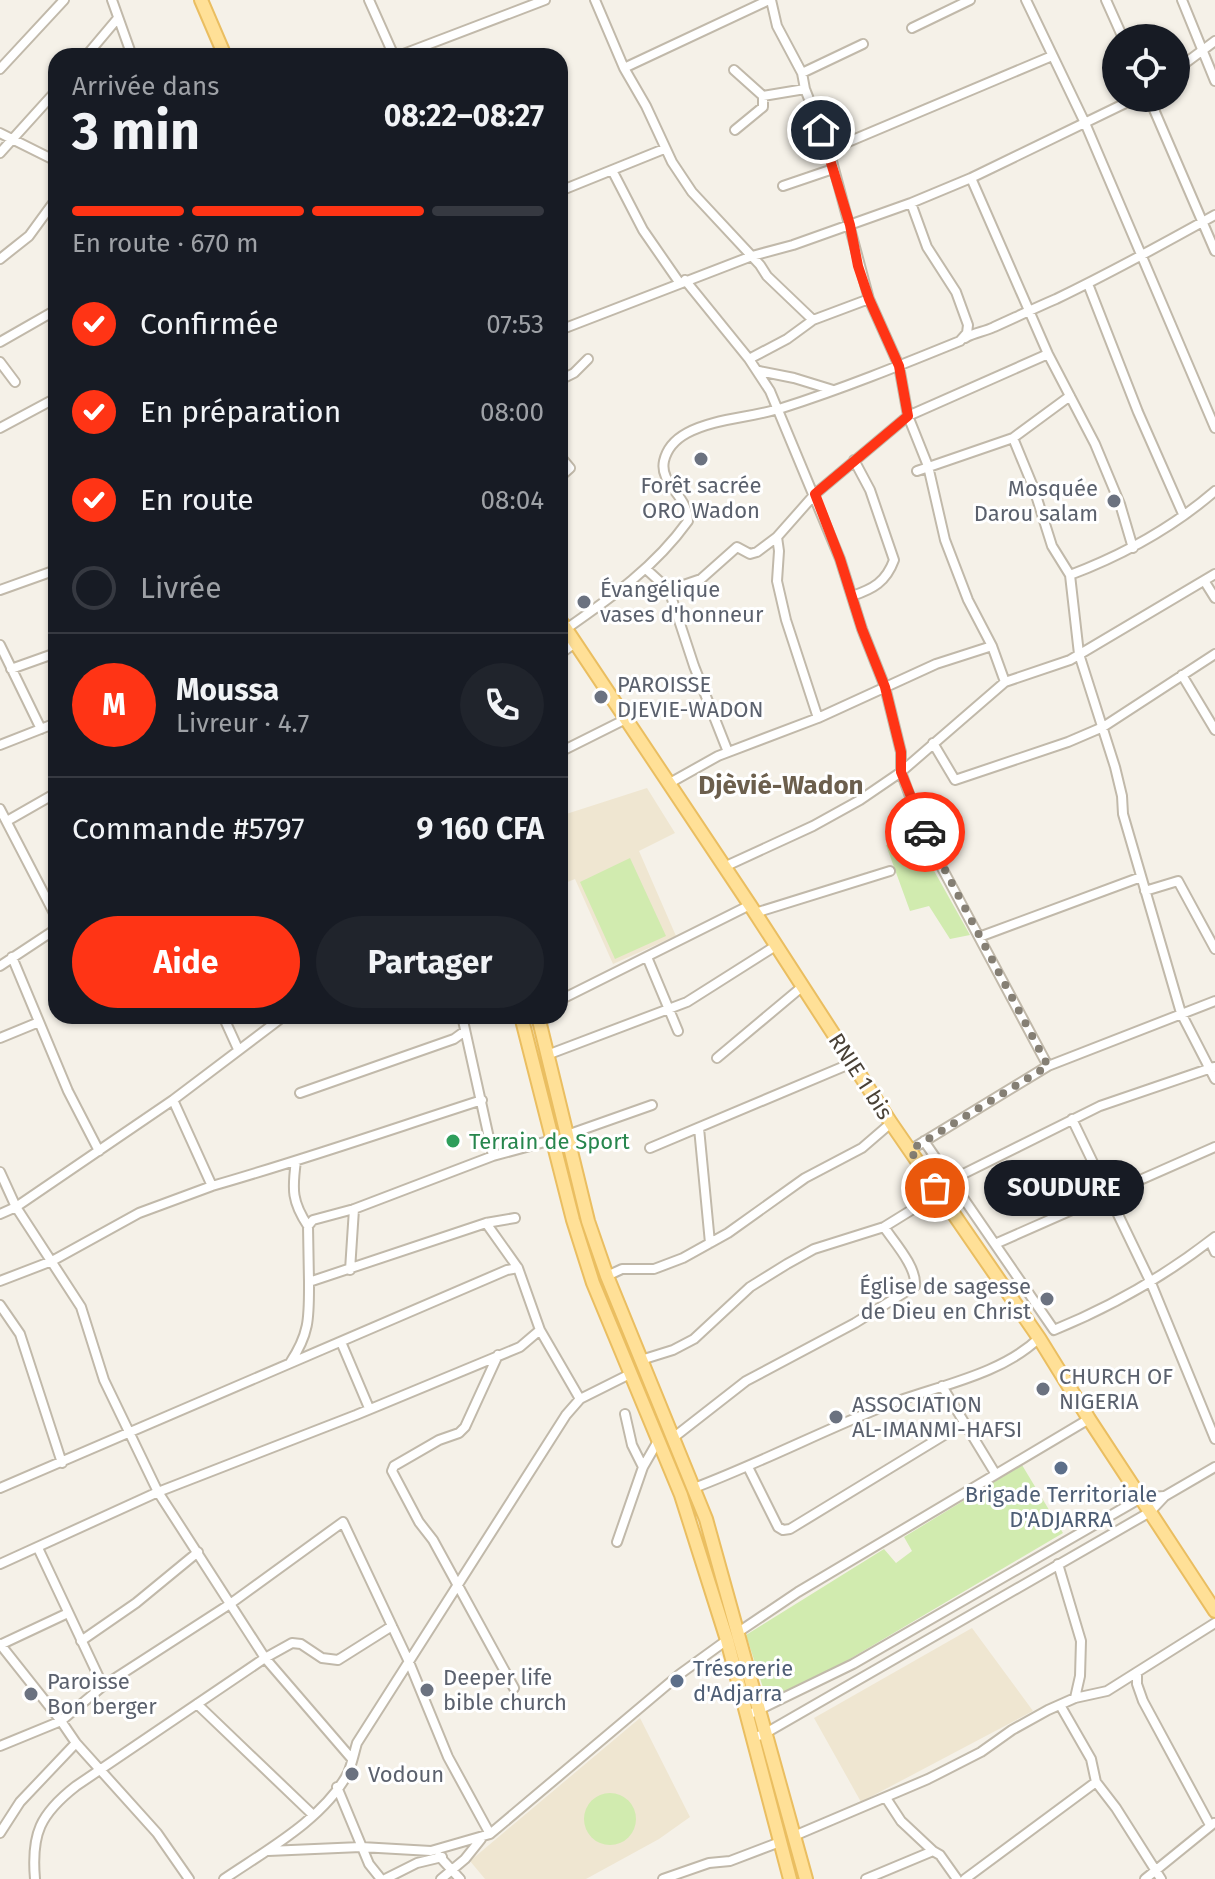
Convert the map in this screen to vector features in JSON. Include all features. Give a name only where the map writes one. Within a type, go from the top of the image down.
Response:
[{"type":"main road","points":[[201,0],[222,48]]},
{"type":"main road","name":"RNIE 1 bis","points":[[568,632],[777,945],[891,1123],[1039,1338],[1215,1611]]},
{"type":"main road","points":[[523,1024],[585,1258],[656,1444],[681,1495],[732,1636]]},
{"type":"main road","points":[[540,1024],[588,1221],[607,1276],[712,1537],[732,1636],[790,1879]]},
{"type":"main road","points":[[758,1736],[806,1879]]},
{"type":"street","points":[[0,69],[64,0]]},
{"type":"street","points":[[112,0],[129,48]]},
{"type":"street","points":[[369,0],[392,48]]},
{"type":"street","points":[[509,0],[516,11]]},
{"type":"street","points":[[417,48],[545,0]]},
{"type":"street","points":[[595,0],[664,149],[692,192],[767,276],[813,320]]},
{"type":"street","points":[[624,68],[770,0],[777,26],[802,73],[805,89],[829,150],[858,266],[899,366],[908,416],[928,466],[945,540],[1005,682]]},
{"type":"street","points":[[912,28],[970,0]]},
{"type":"street","points":[[1026,0],[1085,123],[1215,428]]},
{"type":"street","points":[[1106,0],[1117,24]]},
{"type":"street","points":[[1182,0],[1215,81]]},
{"type":"street","points":[[93,48],[118,18]]},
{"type":"street","points":[[1190,60],[1215,41]]},
{"type":"street","points":[[802,73],[863,44]]},
{"type":"street","points":[[829,150],[1052,56]]},
{"type":"street","points":[[734,70],[763,96],[763,107],[735,130]]},
{"type":"street","points":[[763,96],[805,89]]},
{"type":"street","points":[[0,153],[48,100]]},
{"type":"street","points":[[568,327],[682,281],[911,203],[971,178],[1107,112]]},
{"type":"street","points":[[1155,112],[1215,251]]},
{"type":"street","points":[[0,133],[48,157]]},
{"type":"street","points":[[568,188],[664,149]]},
{"type":"street","points":[[783,186],[833,169]]},
{"type":"street","points":[[613,172],[643,230],[759,371],[778,409],[815,494],[885,687],[901,752],[901,772],[934,853],[1048,1066]]},
{"type":"street","points":[[971,178],[1048,354],[1120,504],[1133,548]]},
{"type":"street","points":[[911,203],[927,247],[956,292],[968,325],[967,333],[960,341]]},
{"type":"street","points":[[0,259],[29,236],[47,212]]},
{"type":"street","points":[[568,622],[646,569],[688,521],[686,505],[671,486],[663,467],[664,458],[676,440],[705,426],[778,409],[834,390],[960,341],[975,332],[995,327],[1088,284],[1215,215]]},
{"type":"street","points":[[1088,284],[1138,412],[1183,514]]},
{"type":"street","points":[[749,359],[787,339],[813,320],[869,299]]},
{"type":"street","points":[[0,342],[48,315]]},
{"type":"street","points":[[669,590],[701,579],[737,547],[755,554],[777,537],[815,494],[908,416],[1048,354]]},
{"type":"street","points":[[568,376],[588,359]]},
{"type":"street","points":[[0,362],[15,382]]},
{"type":"street","points":[[759,371],[834,390]]},
{"type":"street","points":[[917,471],[1013,438],[1070,396]]},
{"type":"street","points":[[0,428],[48,402]]},
{"type":"street","points":[[1013,438],[1034,489],[1052,546],[1070,575],[1079,654],[1103,727],[1145,891],[1181,1013],[1215,1079]]},
{"type":"street","points":[[852,596],[870,591],[880,583],[889,573],[894,560],[870,490],[854,460]]},
{"type":"street","points":[[1070,575],[1110,561],[1133,548],[1215,491]]},
{"type":"street","points":[[777,537],[777,581],[786,620],[818,718]]},
{"type":"street","points":[[763,547],[777,561]]},
{"type":"street","points":[[646,569],[669,590],[728,752]]},
{"type":"street","points":[[0,590],[48,573]]},
{"type":"street","points":[[724,867],[813,826],[860,800],[901,772],[1005,682],[1058,665],[1215,574]]},
{"type":"street","points":[[1205,582],[1215,598]]},
{"type":"street","points":[[568,648],[575,643]]},
{"type":"street","points":[[0,645],[41,729]]},
{"type":"street","points":[[668,784],[728,752],[818,718],[936,664],[992,646]]},
{"type":"street","points":[[933,743],[955,780],[1103,727],[1215,654]]},
{"type":"street","points":[[11,669],[48,656]]},
{"type":"street","points":[[1182,675],[1215,730]]},
{"type":"street","points":[[568,748],[626,719]]},
{"type":"street","points":[[0,745],[48,726]]},
{"type":"street","points":[[7,821],[48,798]]},
{"type":"street","points":[[0,809],[48,901]]},
{"type":"street","points":[[568,996],[753,909],[890,871]]},
{"type":"street","points":[[979,937],[1141,877]]},
{"type":"street","points":[[1145,891],[1178,881],[1215,949]]},
{"type":"street","points":[[0,966],[48,934]]},
{"type":"street","points":[[547,1055],[687,1002],[777,945]]},
{"type":"street","points":[[12,957],[68,1091],[99,1151]]},
{"type":"street","points":[[647,957],[678,1031]]},
{"type":"street","points":[[717,1058],[803,986]]},
{"type":"street","points":[[910,1150],[1048,1066],[1215,1001]]},
{"type":"street","points":[[0,1038],[39,1022]]},
{"type":"street","points":[[227,1024],[238,1049]]},
{"type":"street","points":[[0,1214],[16,1207],[173,1100],[273,1024]]},
{"type":"street","points":[[464,1024],[493,1156]]},
{"type":"street","points":[[300,1093],[454,1039],[465,1031]]},
{"type":"street","points":[[454,1039],[468,1043]]},
{"type":"street","points":[[650,1148],[852,1063]]},
{"type":"street","points":[[641,1360],[673,1350],[694,1339],[750,1287],[814,1249],[884,1227],[951,1181],[1100,1106],[1212,1068]]},
{"type":"street","points":[[173,1100],[212,1186]]},
{"type":"street","points":[[0,1281],[52,1261],[139,1213],[212,1186],[277,1169],[482,1100]]},
{"type":"street","points":[[567,1135],[652,1105]]},
{"type":"street","points":[[1072,1119],[1151,1283],[1215,1439]]},
{"type":"street","points":[[607,1276],[622,1269],[654,1269],[683,1258],[805,1178],[862,1148],[891,1123]]},
{"type":"street","points":[[699,1128],[710,1243]]},
{"type":"street","points":[[308,1226],[313,1220],[354,1209],[493,1156],[552,1140]]},
{"type":"street","points":[[924,1141],[1054,1330],[1102,1310],[1151,1283],[1212,1239],[1215,1252]]},
{"type":"street","points":[[995,1244],[1215,1147]]},
{"type":"street","points":[[290,1363],[302,1344],[309,1323],[308,1226],[294,1202],[296,1161]]},
{"type":"street","points":[[277,1169],[293,1183]]},
{"type":"street","points":[[0,1172],[16,1207],[81,1307],[104,1380],[158,1492],[265,1658],[352,1759]]},
{"type":"street","points":[[350,1270],[354,1209]]},
{"type":"street","points":[[309,1282],[486,1223],[515,1218]]},
{"type":"street","points":[[486,1223],[518,1268],[540,1330],[580,1399]]},
{"type":"street","points":[[673,1438],[746,1381],[855,1323],[915,1286],[916,1280],[909,1265],[884,1227]]},
{"type":"street","points":[[507,1270],[512,1259]]},
{"type":"street","points":[[0,1488],[507,1270],[518,1268]]},
{"type":"street","points":[[0,1305],[20,1334],[62,1463]]},
{"type":"street","points":[[0,1564],[158,1492],[520,1347],[540,1330]]},
{"type":"street","points":[[694,1488],[888,1405],[1007,1362],[1039,1338]]},
{"type":"street","points":[[341,1342],[369,1408]]},
{"type":"street","points":[[498,1355],[465,1427],[394,1466],[392,1471],[514,1688]]},
{"type":"street","points":[[224,1879],[268,1851],[313,1815],[347,1775],[357,1743],[566,1415],[580,1399],[630,1374]]},
{"type":"street","points":[[942,1386],[995,1473]]},
{"type":"street","points":[[625,1414],[632,1445],[643,1467]]},
{"type":"street","points":[[441,1879],[486,1836],[680,1674],[732,1636],[798,1592],[1089,1419]]},
{"type":"street","points":[[748,1467],[778,1527],[790,1529],[964,1423]]},
{"type":"street","points":[[632,1445],[656,1444]]},
{"type":"street","points":[[617,1542],[643,1467],[656,1444]]},
{"type":"street","points":[[758,1736],[1150,1512],[1165,1496],[1215,1467]]},
{"type":"street","points":[[752,1714],[853,1664],[1141,1498],[1165,1496]]},
{"type":"street","points":[[0,1746],[61,1721],[103,1686],[230,1604],[343,1522],[486,1836]]},
{"type":"street","points":[[38,1548],[103,1686]]},
{"type":"street","points":[[81,1641],[136,1603],[198,1552]]},
{"type":"street","points":[[1058,1564],[1081,1641],[1080,1676],[1075,1698]]},
{"type":"street","points":[[68,1613],[0,1644],[99,1771],[157,1833],[189,1879]]},
{"type":"street","points":[[794,1836],[886,1798],[981,1752],[1035,1716],[1075,1698],[1107,1691],[1215,1623]]},
{"type":"street","points":[[35,1879],[32,1862],[34,1839],[43,1821],[61,1798],[99,1771],[265,1658],[292,1643],[307,1646],[322,1658],[338,1660],[392,1626]]},
{"type":"street","points":[[853,1664],[862,1677]]},
{"type":"street","points":[[1137,1673],[1143,1701],[1213,1824],[1158,1875],[1145,1879]]},
{"type":"street","points":[[197,1704],[313,1815]]},
{"type":"street","points":[[1060,1705],[1091,1759],[1096,1782],[1158,1875]]},
{"type":"street","points":[[0,1833],[20,1802],[76,1743]]},
{"type":"street","points":[[965,1879],[1096,1782]]},
{"type":"street","points":[[337,1787],[369,1864],[383,1879],[417,1863],[442,1857]]},
{"type":"street","points":[[886,1798],[901,1821],[940,1855],[957,1879]]},
{"type":"street","points":[[268,1851],[361,1847],[431,1851],[486,1836]]},
{"type":"street","points":[[663,1879],[709,1863],[730,1861],[780,1842]]},
{"type":"street","points":[[431,1851],[442,1857],[460,1879]]},
{"type":"street","points":[[866,1879],[933,1851]]},
{"type":"shaded area","points":[[647,788],[675,833],[639,851],[676,936],[613,964],[575,879],[568,882],[568,813]]},
{"type":"shaded area","points":[[972,1628],[1033,1711],[861,1802],[814,1718]]},
{"type":"shaded area","points":[[640,1718],[690,1817],[659,1839],[586,1879],[485,1879],[470,1861]]},
{"type":"green space","points":[[914,835],[970,935],[950,939],[929,906],[910,911],[886,845]]},
{"type":"green space","points":[[630,858],[666,936],[615,959],[580,882]]},
{"type":"green space","points":[[1022,1465],[1063,1533],[843,1663],[767,1700],[746,1635],[884,1549],[896,1563],[912,1551],[904,1537]]},
{"type":"green space","points":[[610,1793],[628,1801],[636,1819],[628,1837],[610,1845],[592,1837],[584,1819],[592,1801]]},
{"type":"way so far","points":[[925,832],[1048,1066],[910,1150],[935,1188]]},
{"type":"place","name":"Forêt sacrée ORO Wadon","points":[[701,459]]},
{"type":"place","name":"Mosquée Darou salam","points":[[1114,501]]},
{"type":"place","name":"Évangélique vases d'honneur","points":[[584,602]]},
{"type":"place","name":"PAROISSE DJEVIE-WADON","points":[[601,697]]},
{"type":"place","name":"Terrain de Sport","points":[[453,1141]]},
{"type":"place","name":"SOUDURE","points":[[935,1188]]},
{"type":"place","name":"Église de sagesse de Dieu en Christ","points":[[1047,1299]]},
{"type":"place","name":"CHURCH OF NIGERIA","points":[[1043,1389]]},
{"type":"place","name":"ASSOCIATION AL-IMANMI-HAFSI","points":[[836,1417]]},
{"type":"place","name":"Brigade Territoriale D'ADJARRA","points":[[1061,1468]]},
{"type":"place","name":"Trésorerie d'Adjarra","points":[[677,1681]]},
{"type":"place","name":"Deeper life bible church","points":[[427,1690]]},
{"type":"place","name":"Paroisse Bon berger","points":[[31,1694]]},
{"type":"place","name":"Vodoun","points":[[352,1774]]},
{"type":"district","name":"Djèvié-Wadon","points":[[781,785]]},
{"type":"route","points":[[821,130],[850,225],[858,266],[899,366],[908,416],[815,494],[885,687],[901,752],[901,772],[925,832]]}]
